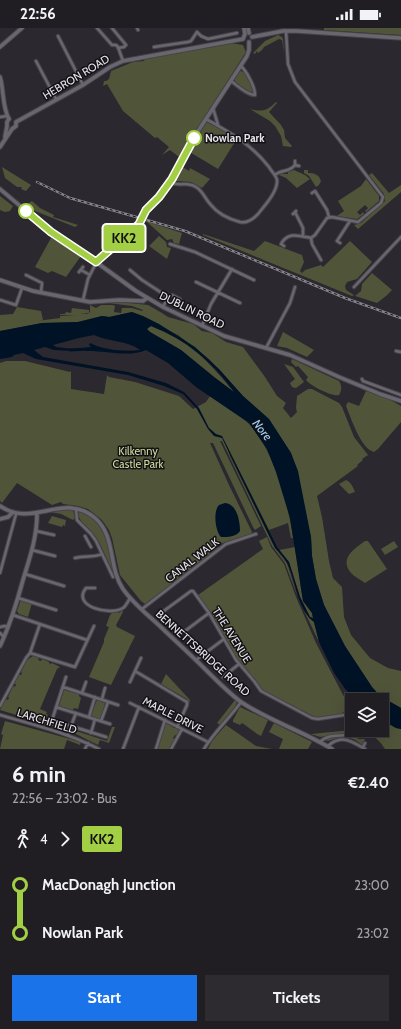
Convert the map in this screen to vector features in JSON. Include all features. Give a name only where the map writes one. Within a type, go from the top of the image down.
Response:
[{"type":"street","points":[[0,46],[22,28]]},
{"type":"street","points":[[97,28],[112,45],[116,45],[123,61]]},
{"type":"street","points":[[112,28],[126,44],[126,46],[118,48]]},
{"type":"street","points":[[196,28],[197,32],[208,39],[237,33]]},
{"type":"street","points":[[244,28],[252,37]]},
{"type":"street","points":[[248,28],[243,39],[245,42],[248,42]]},
{"type":"street","points":[[248,42],[252,40],[252,37],[286,31],[313,30],[401,38]]},
{"type":"street","points":[[286,31],[287,57],[292,77],[372,181],[381,194],[383,200],[360,221],[355,223],[329,217]]},
{"type":"street","points":[[154,47],[191,41],[197,32]]},
{"type":"street","points":[[58,36],[83,85]]},
{"type":"street","name":"HEBRON ROAD","points":[[16,122],[83,85],[110,67],[123,61],[243,39]]},
{"type":"street","points":[[96,262],[139,224],[146,210],[159,197],[170,182],[187,148],[249,53],[248,42]]},
{"type":"street","points":[[36,61],[36,67],[57,100]]},
{"type":"street","points":[[230,81],[252,96],[255,95],[254,89],[241,66]]},
{"type":"street","points":[[0,77],[8,117],[7,126],[1,145]]},
{"type":"street","points":[[213,108],[218,126]]},
{"type":"street","points":[[0,117],[8,117],[16,122],[16,126],[12,129],[1,145]]},
{"type":"street","points":[[170,182],[175,184],[193,185],[201,191],[211,206],[219,213],[241,222],[252,220],[258,215],[270,198],[277,184],[275,176],[259,155],[242,140],[206,119]]},
{"type":"street","points":[[7,126],[12,129]]},
{"type":"street","points":[[275,176],[279,172],[289,171],[295,165],[295,161]]},
{"type":"street","points":[[295,165],[299,166]]},
{"type":"street","name":"DUBLIN ROAD","points":[[0,189],[51,232],[147,298],[163,307],[224,336],[290,354],[339,377],[401,401]]},
{"type":"street","points":[[312,193],[316,191],[327,210],[329,217]]},
{"type":"street","points":[[295,212],[303,228],[304,235]]},
{"type":"street","points":[[311,238],[329,217]]},
{"type":"street","points":[[340,243],[337,241],[350,221]]},
{"type":"street","points":[[284,246],[281,244],[288,237],[304,235],[311,238]]},
{"type":"street","points":[[354,287],[401,237]]},
{"type":"street","points":[[311,238],[312,244],[321,260]]},
{"type":"street","points":[[170,244],[195,252],[254,280]]},
{"type":"street","points":[[83,267],[80,271],[90,275]]},
{"type":"street","points":[[83,301],[84,291],[94,267]]},
{"type":"street","points":[[202,326],[211,304],[232,269]]},
{"type":"street","points":[[130,270],[142,280],[168,297],[172,295],[180,301]]},
{"type":"street","points":[[26,275],[42,283],[41,292]]},
{"type":"street","points":[[0,280],[22,288],[83,301],[143,301],[147,298]]},
{"type":"street","points":[[196,282],[240,303]]},
{"type":"street","points":[[0,300],[16,305],[22,288]]},
{"type":"street","points":[[266,348],[290,303],[295,288]]},
{"type":"street","points":[[163,307],[168,297]]},
{"type":"street","points":[[396,351],[401,352]]},
{"type":"street","points":[[362,379],[363,381],[401,395]]},
{"type":"street","points":[[0,506],[14,513],[37,514],[61,507],[76,508],[77,520],[94,538],[113,577]]},
{"type":"street","name":"BENNETTSBRIDGE ROAD","points":[[76,508],[94,517],[106,532],[118,581],[130,598],[196,661],[241,702],[332,749]]},
{"type":"street","points":[[0,519],[8,517],[14,513]]},
{"type":"street","points":[[0,573],[14,513]]},
{"type":"street","points":[[0,646],[13,615],[32,550],[36,531],[37,514]]},
{"type":"street","points":[[36,531],[54,535]]},
{"type":"street","name":"CANAL WALK","points":[[142,609],[226,544],[256,534]]},
{"type":"street","points":[[85,536],[91,548]]},
{"type":"street","points":[[88,542],[94,538]]},
{"type":"street","points":[[32,550],[55,556]]},
{"type":"street","points":[[75,558],[85,555],[97,556],[102,554]]},
{"type":"street","points":[[25,574],[64,586]]},
{"type":"street","points":[[95,588],[86,588],[82,597],[83,601],[92,607],[102,610],[112,611],[123,608],[130,598]]},
{"type":"street","name":"THE AVENUE","points":[[161,613],[193,591],[209,613],[239,664],[264,693],[312,718],[318,719],[344,715]]},
{"type":"street","points":[[18,598],[56,610]]},
{"type":"street","points":[[181,634],[209,613]]},
{"type":"street","points":[[13,615],[87,640]]},
{"type":"street","points":[[0,706],[30,653],[40,624]]},
{"type":"street","points":[[30,653],[75,667],[94,626]]},
{"type":"street","points":[[0,627],[8,627]]},
{"type":"street","points":[[0,633],[1,636],[4,637]]},
{"type":"street","points":[[196,661],[224,638]]},
{"type":"street","points":[[130,682],[141,658]]},
{"type":"street","points":[[222,677],[239,664]]},
{"type":"street","points":[[135,671],[187,702],[187,705],[176,726]]},
{"type":"street","points":[[66,676],[52,720],[106,738]]},
{"type":"street","points":[[82,693],[86,682]]},
{"type":"street","points":[[63,687],[118,705]]},
{"type":"street","points":[[102,699],[105,688]]},
{"type":"street","points":[[89,717],[95,697]]},
{"type":"street","points":[[102,721],[108,702]]},
{"type":"street","points":[[204,749],[241,702]]},
{"type":"street","name":"MAPLE DRIVE","points":[[130,703],[208,742]]},
{"type":"street","points":[[56,707],[110,724]]},
{"type":"street","points":[[123,749],[139,707]]},
{"type":"street","points":[[68,735],[76,713]]},
{"type":"street","name":"LARCHFIELD","points":[[0,715],[68,735],[99,749]]},
{"type":"street","points":[[91,733],[95,719]]},
{"type":"street","points":[[156,749],[165,720]]},
{"type":"street","points":[[171,749],[182,729]]},
{"type":"street","points":[[320,742],[327,737],[345,736]]},
{"type":"street","points":[[328,746],[338,739],[351,741],[364,748],[365,743]]},
{"type":"street","points":[[85,749],[88,743]]},
{"type":"green space","points":[[324,28],[401,28],[401,35],[324,30]]},
{"type":"green space","points":[[278,35],[283,39],[284,54],[282,40],[279,39],[264,47],[258,53],[257,51],[255,54],[253,53],[265,41]]},
{"type":"green space","points":[[231,43],[243,45],[246,52],[179,157],[170,150],[162,155],[169,147],[157,137],[155,138],[123,111],[107,84],[103,86],[104,81],[109,79],[111,71],[133,62],[144,61],[145,58]]},
{"type":"green space","points":[[240,71],[244,72],[254,90],[253,92],[249,92],[235,82],[235,79]]},
{"type":"green space","points":[[276,102],[277,103],[269,112],[281,125],[284,130],[285,138],[292,146],[291,147],[283,146],[281,136],[270,121],[250,109],[264,110]]},
{"type":"green space","points":[[207,122],[238,139],[218,169],[188,151]]},
{"type":"green space","points":[[181,166],[189,171],[190,168],[210,179],[202,188],[191,182],[175,181],[174,180]]},
{"type":"green space","points":[[2,167],[31,185],[26,191],[21,189],[22,187],[17,187],[5,178]]},
{"type":"green space","points":[[294,170],[310,179],[297,188],[286,178],[279,175],[288,174],[288,172]]},
{"type":"green space","points":[[304,170],[308,170],[308,173],[318,175],[321,181],[319,185],[316,187],[309,176],[304,173]]},
{"type":"green space","points":[[372,173],[389,193],[401,185],[401,192],[358,229],[354,225],[361,223],[385,201],[384,194],[369,175]]},
{"type":"green space","points":[[366,179],[379,196],[379,201],[366,212],[365,211],[368,208],[365,205],[357,212],[360,215],[363,212],[364,214],[357,219],[337,216],[344,211],[338,201],[361,186]]},
{"type":"green space","points":[[0,196],[13,206],[10,211],[5,212],[0,210]]},
{"type":"green space","points":[[32,201],[40,208],[54,215],[53,217],[78,225],[75,227],[30,209],[29,203]]},
{"type":"green space","points":[[146,221],[182,233],[179,244],[174,243],[172,239],[167,240]]},
{"type":"green space","points":[[203,234],[254,251],[265,241],[302,255],[304,262],[300,271],[302,273],[305,270],[321,265],[323,267],[350,241],[372,262],[357,279],[347,282],[345,286],[346,290],[354,295],[352,296]]},
{"type":"green space","points":[[159,236],[166,242],[167,247],[171,248],[167,259],[149,246]]},
{"type":"green space","points":[[51,238],[81,256],[66,277],[52,271],[48,273],[35,267]]},
{"type":"green space","points":[[372,273],[392,290],[377,303],[355,296],[361,291],[362,284]]},
{"type":"green space","points":[[119,302],[148,305],[168,317],[193,324],[202,331],[212,333],[226,342],[243,347],[277,396],[286,403],[283,408],[291,418],[297,412],[297,396],[308,389],[312,389],[339,403],[354,437],[368,455],[362,459],[363,460],[357,465],[358,466],[317,496],[329,561],[333,578],[342,587],[344,617],[351,635],[370,658],[388,668],[401,671],[401,708],[389,701],[389,693],[377,693],[372,687],[345,646],[324,605],[316,579],[312,556],[311,537],[291,453],[269,419],[243,396],[209,359],[178,335],[132,312],[110,317],[102,316],[78,322],[42,323],[0,331],[0,315],[13,314],[17,307],[41,311],[43,320],[37,321],[60,318],[60,316],[76,315],[60,315],[65,314],[66,312],[71,313],[72,308],[89,310],[89,313],[90,305],[96,308],[101,305],[113,305],[115,306],[114,312],[121,313],[122,308],[143,310],[132,306],[108,303]]},
{"type":"green space","points":[[151,326],[169,333],[191,348],[207,361],[234,392],[181,350],[150,332],[147,329]]},
{"type":"green space","points":[[283,332],[314,350],[307,357],[287,348],[277,346]]},
{"type":"green space","points":[[292,359],[339,381],[341,391],[339,395],[327,393],[306,380],[308,377],[298,366],[296,367],[291,362]]},
{"type":"green space","name":"Kilkenny Castle Park","points":[[6,361],[25,361],[71,371],[71,389],[104,394],[107,375],[109,377],[135,382],[179,396],[193,409],[206,402],[210,396],[241,417],[259,436],[273,463],[288,509],[293,538],[291,538],[288,523],[269,530],[224,440],[230,456],[275,548],[287,563],[298,598],[285,563],[272,546],[222,441],[220,441],[261,526],[255,530],[253,527],[213,443],[210,443],[252,532],[251,534],[218,544],[218,549],[145,604],[120,575],[109,530],[102,520],[88,509],[63,504],[61,502],[52,505],[17,483],[2,503],[0,501],[0,363]]},
{"type":"green space","points":[[284,364],[293,367],[304,382],[296,388],[292,387],[290,383],[295,379]]},
{"type":"green space","points":[[366,391],[389,399],[401,406],[401,422],[374,452],[369,450],[361,439],[346,406],[348,402],[359,406]]},
{"type":"green space","points":[[346,480],[351,483],[355,492],[349,494],[339,484]]},
{"type":"green space","points":[[67,509],[73,510],[75,518],[73,520],[61,514],[50,512]]},
{"type":"green space","points":[[81,511],[90,516],[100,525],[103,530],[110,550],[113,570],[97,538],[82,523],[78,513]]},
{"type":"green space","points":[[52,516],[66,520],[65,526],[63,525],[62,527],[48,523]]},
{"type":"green space","points":[[267,537],[271,547],[284,564],[296,597],[316,643],[345,697],[345,713],[317,718],[262,690],[255,679],[237,660],[208,609],[198,595],[263,549],[259,541]]},
{"type":"green space","points":[[365,541],[368,541],[387,569],[365,583],[352,574],[348,569],[347,559],[356,547]]},
{"type":"green space","points":[[394,541],[398,547],[385,555],[381,549]]},
{"type":"green space","points":[[295,547],[303,601],[312,613],[313,618],[310,617],[300,597],[289,562],[279,550]]},
{"type":"green space","points":[[298,598],[309,618],[314,622],[319,642]]},
{"type":"green space","points":[[21,599],[32,603],[28,617],[19,614],[17,611]]},
{"type":"green space","points":[[122,610],[123,612],[116,625],[117,627],[135,636],[111,685],[89,677],[109,627],[106,626],[110,615],[112,614],[110,613],[119,613]]},
{"type":"green space","points":[[33,656],[39,658],[38,660],[41,661],[42,659],[60,667],[57,669],[40,709],[47,712],[46,714],[48,715],[46,719],[49,720],[49,722],[65,728],[66,726],[68,728],[66,730],[0,710],[6,699],[8,700],[13,686],[15,687],[16,684],[14,684],[19,675],[21,675],[27,660]]},
{"type":"green space","points":[[166,674],[190,700],[189,704],[187,699],[161,684]]},
{"type":"green space","points":[[64,690],[79,694],[81,698],[78,709],[74,708],[73,710],[59,706]]},
{"type":"green space","points":[[97,700],[105,703],[101,718],[99,719],[91,715]]},
{"type":"green space","points":[[235,700],[237,702],[236,705],[230,714],[220,725],[217,723]]},
{"type":"green space","points":[[240,707],[268,720],[261,736],[242,723],[240,725],[233,722]]},
{"type":"green space","points":[[5,721],[81,742],[80,745],[67,740],[64,749],[0,749],[3,735],[1,734]]},
{"type":"green space","points":[[167,723],[174,728],[179,729],[177,736],[175,735],[173,738],[175,739],[170,749],[158,749],[165,724]]},
{"type":"green space","points":[[274,723],[312,742],[308,749],[279,749],[283,739],[269,732]]},
{"type":"green space","points":[[389,724],[401,729],[401,749],[385,749],[374,737],[389,737]]},
{"type":"green space","points":[[226,725],[256,746],[272,749],[208,749],[212,741]]},
{"type":"green space","points":[[112,727],[115,727],[109,743],[100,740],[98,745],[72,732],[72,730],[76,729],[76,731],[107,741]]},
{"type":"green space","points":[[345,731],[345,734],[320,737],[311,734]]},
{"type":"green space","points":[[332,736],[346,737],[328,741],[323,739]]},
{"type":"green space","points":[[346,737],[361,737],[357,739],[365,739],[362,745]]},
{"type":"water","name":"Nore","points":[[132,312],[159,324],[195,347],[219,369],[243,396],[269,419],[291,453],[298,471],[311,537],[312,556],[316,579],[324,605],[345,646],[377,693],[349,693],[334,673],[319,642],[314,622],[308,616],[300,602],[287,563],[275,548],[222,438],[214,436],[208,429],[197,409],[183,394],[164,386],[128,375],[36,359],[23,353],[0,359],[0,331],[42,323],[78,322],[102,316],[109,317]],"holes":[[[151,326],[187,345],[207,361],[234,392],[181,350],[147,329]],[[94,335],[129,344],[140,350],[114,350],[90,343],[89,345],[91,347],[85,348],[85,351],[124,354],[146,350],[168,363],[196,387],[249,423],[267,449],[276,472],[290,518],[303,601],[312,613],[313,618],[310,617],[300,597],[289,562],[277,547],[222,436],[216,434],[209,428],[199,408],[184,392],[166,383],[128,372],[43,357],[34,350],[45,347],[54,350],[73,351],[73,349],[56,347],[53,345]]]},
{"type":"water","points":[[225,503],[232,506],[235,510],[240,531],[234,536],[221,537],[217,530],[215,516],[219,505]]},
{"type":"water","points":[[389,701],[401,708],[401,729],[389,724]]},
{"type":"waterway","points":[[70,350],[88,349]]},
{"type":"railway","points":[[37,182],[70,198],[185,231],[345,298],[401,318]]},
{"type":"bus line","name":"KK2","points":[[26,211],[51,232],[96,262],[139,224],[146,210],[159,197],[172,179],[187,148],[194,138]]},
{"type":"place","name":"Nowlan Park","points":[[194,138]]}]
